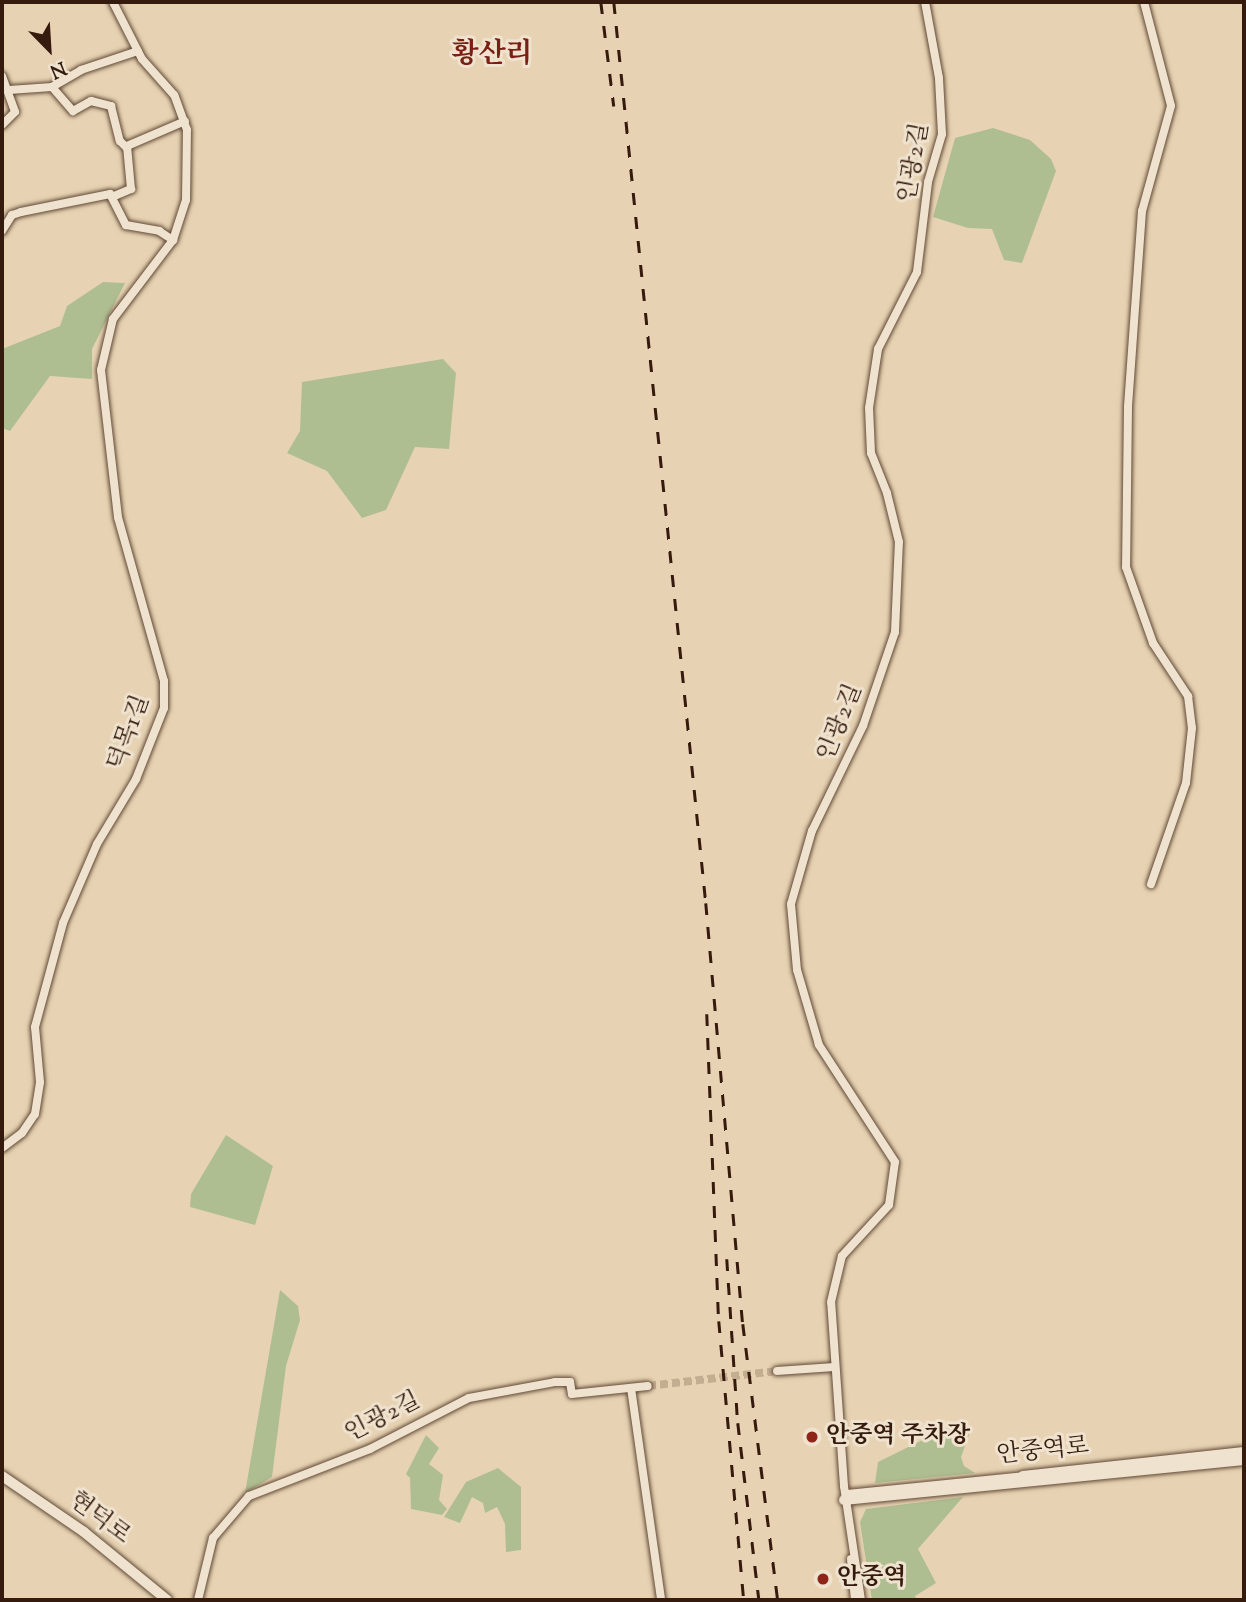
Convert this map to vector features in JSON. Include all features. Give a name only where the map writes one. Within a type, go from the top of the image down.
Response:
[{"type":"main road","name":"현덕로","points":[[2,1476],[83,1532],[167,1600]]},
{"type":"street","name":"덕목1길","points":[[2,1148],[22,1133],[35,1114],[40,1082],[35,1027],[63,923],[97,844],[136,779],[164,708],[164,681],[118,517],[101,370],[113,319],[173,240],[186,200],[185,121],[174,94],[138,51],[113,2]]},
{"type":"street","name":"인광2길","points":[[846,1498],[831,1302],[842,1256],[889,1205],[895,1162],[819,1045],[797,970],[791,904],[812,831],[863,726],[895,632],[899,542],[887,493],[871,453],[869,408],[878,349],[917,272],[928,182],[942,134],[939,78],[925,2]]},
{"type":"street","points":[[1144,2],[1171,106],[1142,211],[1128,407],[1126,567],[1153,643],[1188,696],[1192,728],[1186,783],[1152,884]]},
{"type":"street","points":[[9,90],[52,87],[81,70],[138,51]]},
{"type":"street","points":[[2,76],[15,112],[2,125]]},
{"type":"street","points":[[2,231],[12,215],[21,212],[61,201],[112,197],[131,189],[127,148],[120,141],[111,106],[91,101],[73,111],[52,87]]},
{"type":"street","points":[[127,148],[185,121]]},
{"type":"street","points":[[112,197],[127,225],[159,231],[173,240]]},
{"type":"street","points":[[777,1371],[834,1367]]},
{"type":"street","name":"인광2길","points":[[198,1600],[213,1538],[248,1496],[370,1449],[469,1398],[555,1382],[570,1382],[572,1395],[648,1386]]},
{"type":"street","points":[[631,1388],[661,1600]]},
{"type":"street","name":"안중역로","points":[[846,1498],[1244,1452]]},
{"type":"street","points":[[846,1498],[1244,1460]]},
{"type":"street","points":[[846,1498],[855,1600]]},
{"type":"street","points":[[846,1498],[861,1600]]},
{"type":"green space","points":[[993,128],[1030,140],[1051,159],[1056,171],[1022,263],[1004,260],[992,229],[968,228],[933,217],[955,138]]},
{"type":"green space","points":[[103,282],[125,283],[92,349],[92,379],[50,376],[10,431],[2,428],[2,349],[60,326],[67,306]]},
{"type":"green space","points":[[443,359],[456,373],[449,449],[415,447],[386,510],[362,518],[327,471],[287,453],[300,431],[302,382]]},
{"type":"green space","points":[[226,1135],[273,1166],[255,1225],[190,1207],[191,1194]]},
{"type":"green space","points":[[280,1290],[298,1306],[300,1320],[286,1366],[272,1477],[245,1493]]},
{"type":"green space","points":[[959,1422],[967,1426],[969,1435],[961,1457],[964,1466],[975,1473],[875,1483],[878,1462]]},
{"type":"green space","points":[[426,1435],[439,1448],[429,1464],[443,1475],[439,1500],[447,1509],[442,1515],[411,1509],[410,1478],[406,1474]]},
{"type":"green space","points":[[498,1468],[521,1487],[521,1550],[506,1552],[505,1524],[497,1507],[485,1513],[483,1503],[472,1497],[460,1523],[444,1517],[466,1482]]},
{"type":"green space","points":[[963,1497],[918,1549],[936,1583],[915,1596],[917,1600],[872,1600],[860,1522],[866,1509]]},
{"type":"tunnel","points":[[648,1386],[777,1371]]},
{"type":"railway","points":[[601,2],[614,106]]},
{"type":"railway","points":[[614,2],[706,903],[743,1324],[778,1600]]},
{"type":"railway","points":[[707,1014],[719,1321],[744,1600]]},
{"type":"railway","points":[[727,1259],[738,1423],[759,1600]]},
{"type":"place","name":"안중역 주차장","points":[[812,1437]]},
{"type":"place","name":"안중역","points":[[823,1579]]},
{"type":"district","name":"황산리","points":[[492,55]]}]
